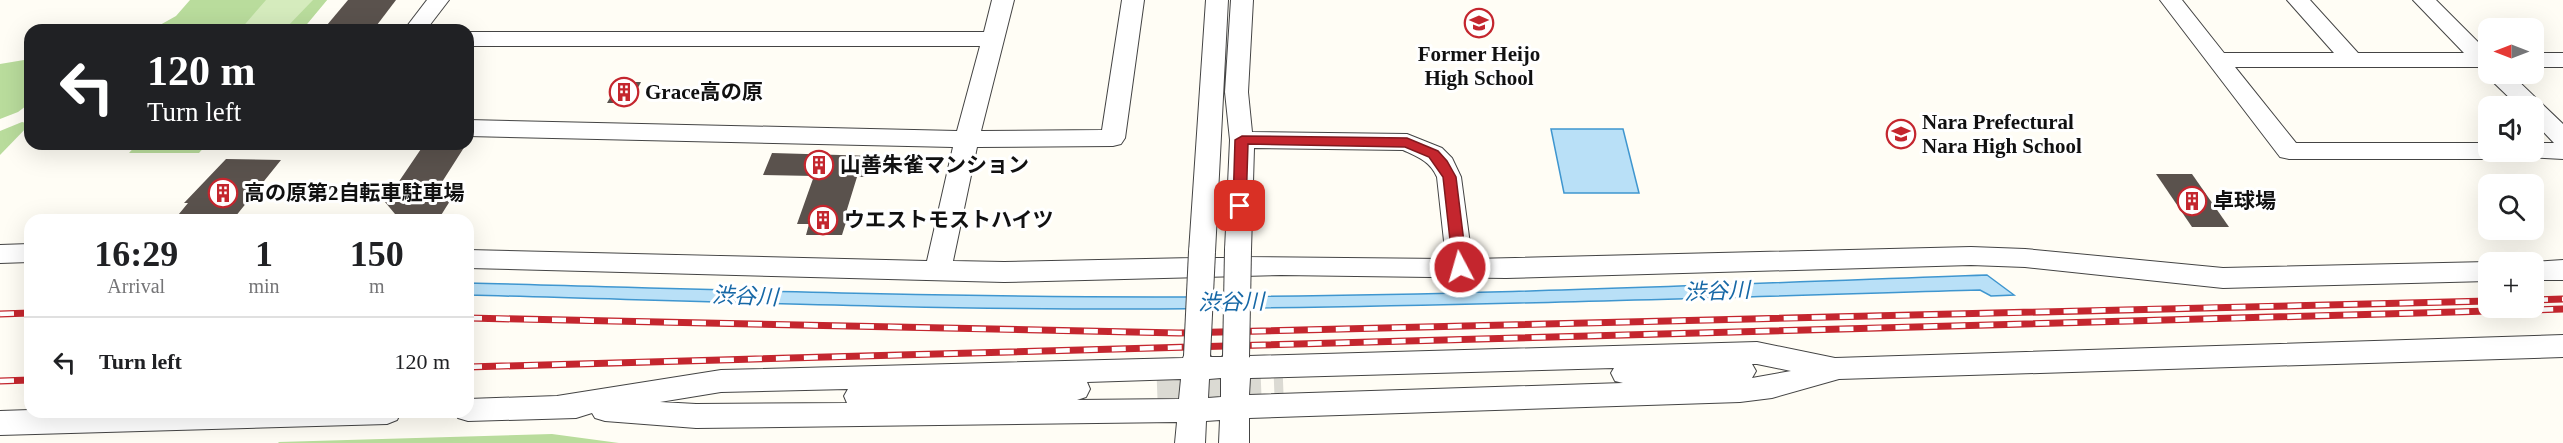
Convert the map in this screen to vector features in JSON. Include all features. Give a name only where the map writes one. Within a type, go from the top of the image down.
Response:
[{"type":"street","points":[[420,24],[438,0]]},
{"type":"street","points":[[938,272],[1003,0]]},
{"type":"street","points":[[474,128],[968,139],[1113,138],[1133,0]]},
{"type":"street","points":[[1190,443],[1197,362],[1217,0]]},
{"type":"street","points":[[1234,443],[1242,140],[1237,127],[1242,0]]},
{"type":"street","points":[[2171,0],[2289,151],[2478,151]]},
{"type":"street","points":[[2298,0],[2351,59]]},
{"type":"street","points":[[2424,0],[2478,52]]},
{"type":"street","points":[[474,39],[993,39]]},
{"type":"street","points":[[2218,60],[2351,59],[2478,64]]},
{"type":"street","points":[[2544,60],[2563,60]]},
{"type":"street","points":[[2509,84],[2521,96]]},
{"type":"street","points":[[2544,120],[2563,138]]},
{"type":"street","points":[[1242,140],[1395,141],[1421,147],[1443,164],[1449,177],[1460,267]]},
{"type":"street","points":[[2544,151],[2563,151]]},
{"type":"street","points":[[0,254],[24,253]]},
{"type":"street","points":[[474,259],[938,272],[1281,266],[1506,269],[1971,256],[2025,258],[2223,278],[2478,272]]},
{"type":"street","points":[[2544,271],[2563,270]]},
{"type":"street","points":[[1283,381],[1837,369],[2563,346]]},
{"type":"street","points":[[559,407],[721,381],[1197,362],[1757,353],[1837,369]]},
{"type":"street","points":[[559,407],[696,416],[1192,410],[1740,391],[1772,387],[1837,369]]},
{"type":"street","points":[[474,410],[1156,386]]},
{"type":"street","points":[[0,423],[176,418]]},
{"type":"green space","points":[[190,0],[266,0],[245,24],[162,24],[176,16]]},
{"type":"green space","points":[[249,0],[327,0],[307,24],[228,24]]},
{"type":"green space","points":[[313,0],[327,0],[307,24],[290,24]]},
{"type":"green space","points":[[24,60],[24,108],[0,119],[0,64]]},
{"type":"green space","points":[[24,122],[24,130],[0,155],[0,131]]},
{"type":"green space","points":[[132,150],[202,150],[199,153],[129,153]]},
{"type":"green space","points":[[552,434],[619,443],[278,443],[279,442]]},
{"type":"water","points":[[1551,129],[1623,129],[1639,193],[1564,193]]},
{"type":"water","name":"渋谷川","points":[[1987,275],[2014,295],[1991,296],[1980,290],[1467,304],[1073,309],[900,307],[474,295],[474,283],[983,296],[1363,295]]},
{"type":"building","points":[[348,0],[396,0],[378,24],[328,24]]},
{"type":"building","name":"Grace高の原","points":[[619,82],[641,82],[630,103],[607,103]]},
{"type":"building","points":[[420,150],[462,150],[435,193],[455,193],[442,214],[395,214],[385,202]]},
{"type":"building","points":[[772,153],[874,156],[866,177],[857,177],[845,216],[848,216],[842,235],[806,235],[809,224],[797,224],[814,176],[763,175]]},
{"type":"building","name":"高の原第2自転車駐車場","points":[[226,159],[281,160],[237,214],[179,214],[188,203],[184,203]]},
{"type":"building","name":"卓球場","points":[[2156,174],[2192,174],[2229,227],[2192,227]]},
{"type":"tunnel","points":[[1157,386],[1283,381]]},
{"type":"railway","points":[[2544,300],[2563,299]]},
{"type":"railway","points":[[474,318],[1179,333],[2478,301]]},
{"type":"railway","points":[[474,367],[2563,309]]},
{"type":"railway","points":[[0,314],[24,313]]},
{"type":"railway","points":[[0,381],[24,380]]},
{"type":"place","name":"Former Heijo High School","points":[[1479,23]]},
{"type":"place","name":"Grace高の原","points":[[624,92]]},
{"type":"place","name":"Nara Prefectural Nara High School","points":[[1901,134]]},
{"type":"place","name":"山善朱雀マンション","points":[[819,165]]},
{"type":"place","name":"高の原第2自転車駐車場","points":[[223,193]]},
{"type":"place","name":"卓球場","points":[[2192,201]]},
{"type":"place","name":"ウエストモストハイツ","points":[[823,220]]},
{"type":"route","points":[[1240,206],[1242,140],[1407,142],[1433,154],[1443,164],[1449,177],[1460,267]]}]
